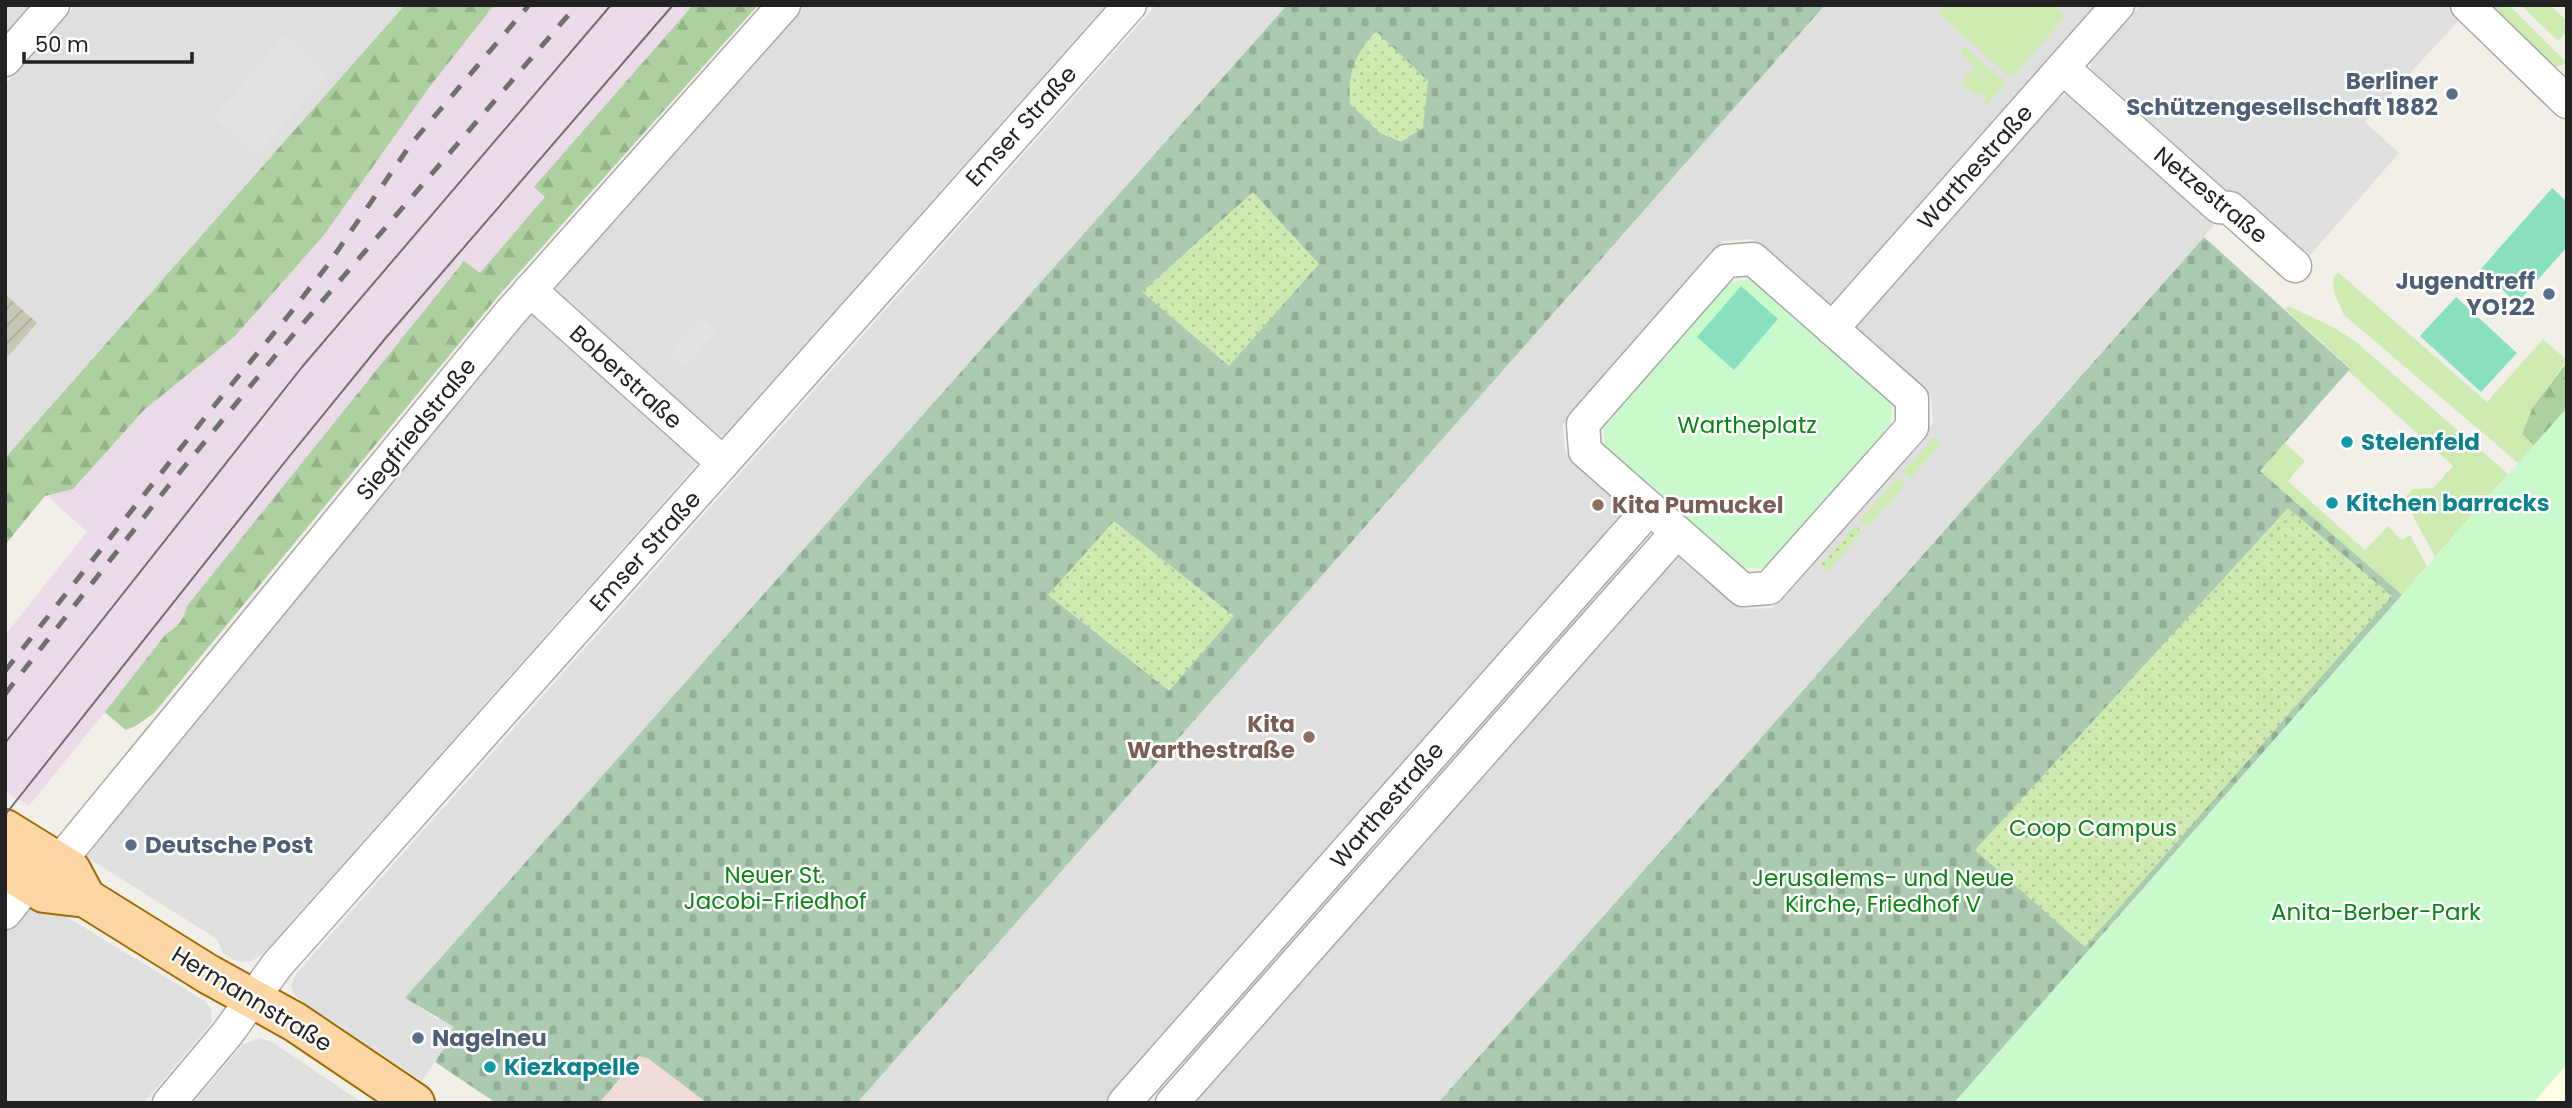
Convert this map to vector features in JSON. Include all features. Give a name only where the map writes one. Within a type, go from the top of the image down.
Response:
[{"type":"main road","name":"Hermannstraße","points":[[5,829],[31,872],[72,870],[86,898],[295,1022],[415,1103]]},
{"type":"street","points":[[5,60],[53,5]]},
{"type":"street","name":"Siegfriedstraße","points":[[5,913],[31,872],[138,766],[530,290],[784,5]]},
{"type":"street","name":"Emser Straße","points":[[169,1103],[227,1034],[277,965],[1130,5]]},
{"type":"street","name":"Warthestraße","points":[[1832,329],[2118,5]]},
{"type":"street","points":[[2468,5],[2567,102]]},
{"type":"street","name":"Netzestraße","points":[[2063,68],[2219,207],[2230,208],[2295,266]]},
{"type":"street","points":[[1753,259],[1832,329],[1912,399],[1912,427],[1769,588],[1743,590],[1585,451],[1583,424],[1726,261],[1753,259]]},
{"type":"street","name":"Boberstraße","points":[[530,290],[723,463]]},
{"type":"street","name":"Warthestraße","points":[[1124,1103],[1650,508]]},
{"type":"street","name":"Warthestraße","points":[[1172,1103],[1677,532]]},
{"type":"shaded area","points":[[5,5],[33,5],[5,37]]},
{"type":"shaded area","points":[[75,5],[405,5],[5,458],[5,85]]},
{"type":"shaded area","points":[[405,5],[758,5],[500,294],[154,713],[126,730],[104,713],[29,806],[5,791],[5,635],[87,532],[5,458]]},
{"type":"shaded area","points":[[804,5],[1106,5],[725,434],[719,436],[557,294],[554,287]]},
{"type":"shaded area","points":[[1156,5],[1287,5],[406,998],[438,1020],[440,1018],[454,1027],[446,1040],[448,1042],[422,1081],[299,999],[291,985],[303,966]]},
{"type":"shaded area","points":[[1825,5],[2095,5],[1837,297],[1842,302],[1831,310],[1752,239],[1724,241],[1563,424],[1565,452],[1620,500],[1633,506],[1104,1103],[857,1103]]},
{"type":"shaded area","points":[[2141,5],[2450,5],[2462,17],[2365,122],[2399,153],[2305,261],[2091,69],[2091,61]]},
{"type":"shaded area","points":[[285,35],[328,74],[257,155],[214,117]]},
{"type":"shaded area","points":[[2070,96],[2214,225],[1438,1103],[1192,1103],[1673,549],[1743,609],[1772,608],[1933,424],[1931,396],[1867,339],[1851,332],[1857,315],[1863,320],[2059,98]]},
{"type":"shaded area","points":[[5,294],[37,323],[5,360]]},
{"type":"shaded area","points":[[533,313],[696,459],[697,464],[266,951],[252,961],[234,960],[223,953],[217,939],[77,851],[132,782],[142,789],[162,760],[529,314]]},
{"type":"shaded area","points":[[701,317],[717,331],[685,368],[669,354]]},
{"type":"shaded area","points":[[1627,545],[1642,559],[1434,795],[1419,781]]},
{"type":"shaded area","points":[[1360,847],[1375,861],[1192,1069],[1176,1055]]},
{"type":"shaded area","points":[[32,896],[205,1001],[211,1009],[212,1021],[209,1026],[144,1103],[5,1103],[5,925]]},
{"type":"shaded area","points":[[260,1038],[272,1042],[363,1103],[193,1103],[243,1044]]},
{"type":"shaded area","points":[[639,1056],[649,1059],[707,1103],[599,1103]]},
{"type":"shaded area","points":[[2567,1065],[2567,1103],[2533,1103],[2535,1100]]},
{"type":"green space","points":[[405,5],[494,5],[431,85],[324,235],[235,336],[144,410],[73,489],[45,496],[5,545],[5,458]]},
{"type":"green space","points":[[693,5],[758,5],[500,294],[154,713],[126,730],[105,712],[165,635],[179,623],[187,606],[464,261],[480,273],[545,197],[534,187]]},
{"type":"green space","name":"Neuer St. Jacobi-Friedhof","points":[[1287,5],[1825,5],[857,1103],[707,1103],[649,1059],[639,1056],[599,1103],[496,1103],[435,1062],[454,1027],[405,998]]},
{"type":"green space","points":[[1945,5],[2054,5],[2066,16],[2011,78],[1938,13]]},
{"type":"green space","points":[[2486,5],[2509,5],[2567,63],[2551,69]]},
{"type":"green space","points":[[2521,5],[2550,5],[2567,21],[2567,32],[2558,41]]},
{"type":"green space","points":[[1376,31],[1428,81],[1423,128],[1401,142],[1380,133],[1350,104],[1350,82],[1354,64],[1362,48]]},
{"type":"green space","points":[[1964,47],[2006,83],[1987,105],[1983,102],[1986,98],[1980,92],[1976,96],[1961,83],[1975,67],[1960,52]]},
{"type":"green space","points":[[2552,188],[2567,202],[2567,247],[2517,303],[2480,270]]},
{"type":"green space","points":[[1253,192],[1319,264],[1229,366],[1142,292]]},
{"type":"green space","name":"Jerusalems- und Neue Kirche, Friedhof V","points":[[2204,237],[2350,369],[2260,471],[2402,595],[1954,1103],[1438,1103]]},
{"type":"green space","points":[[2338,272],[2487,402],[2543,339],[2567,360],[2533,407],[2534,444],[2567,408],[2536,465],[2518,463],[2344,315],[2334,292],[2333,278]]},
{"type":"green space","name":"Wartheplatz","points":[[1754,279],[1891,401],[1891,427],[1767,568],[1740,568],[1605,449],[1603,422],[1728,282]]},
{"type":"green space","points":[[1741,286],[1778,319],[1734,370],[1697,337]]},
{"type":"green space","points":[[2456,297],[2517,353],[2481,392],[2420,336]]},
{"type":"green space","points":[[2288,306],[2333,327],[2355,341],[2508,474],[2435,557],[2404,499],[2413,489],[2433,488],[2453,466],[2348,371],[2350,368],[2285,309]]},
{"type":"green space","points":[[2567,362],[2567,408],[2534,445],[2522,434],[2533,407]]},
{"type":"green space","name":"Anita-Berber-Park","points":[[2567,408],[2567,1065],[2533,1103],[1954,1103]]},
{"type":"green space","points":[[1934,437],[1941,443],[1910,479],[1903,472]]},
{"type":"green space","points":[[2285,443],[2305,461],[2288,481],[2365,550],[2388,526],[2402,540],[2410,535],[2427,566],[2402,595],[2260,471]]},
{"type":"green space","points":[[1898,477],[1906,484],[1868,527],[1860,520]]},
{"type":"green space","name":"Coop Campus","points":[[2288,508],[2392,596],[2085,947],[1975,850]]},
{"type":"green space","points":[[1114,521],[1234,616],[1169,691],[1048,595]]},
{"type":"green space","points":[[1855,526],[1863,532],[1828,571],[1821,565]]},
{"type":"tram line","points":[[5,743],[302,367],[611,5]]},
{"type":"tram line","points":[[5,815],[384,340],[673,5]]},
{"type":"railway","points":[[5,671],[327,266],[411,144],[529,5]]},
{"type":"railway","points":[[5,694],[166,489],[275,356],[577,5]]},
{"type":"place","name":"Berliner Schützengesellschaft 1882","points":[[2452,94]]},
{"type":"place","name":"Jugendtreff YO!22","points":[[2549,294]]},
{"type":"place","name":"Stelenfeld","points":[[2347,442]]},
{"type":"place","name":"Kitchen barracks","points":[[2332,503]]},
{"type":"place","name":"Kita Pumuckel","points":[[1598,505]]},
{"type":"place","name":"Kita Warthestraße","points":[[1309,737]]},
{"type":"place","name":"Deutsche Post","points":[[131,845]]},
{"type":"place","name":"Nagelneu","points":[[418,1038]]},
{"type":"place","name":"Kiezkapelle","points":[[490,1067]]}]
